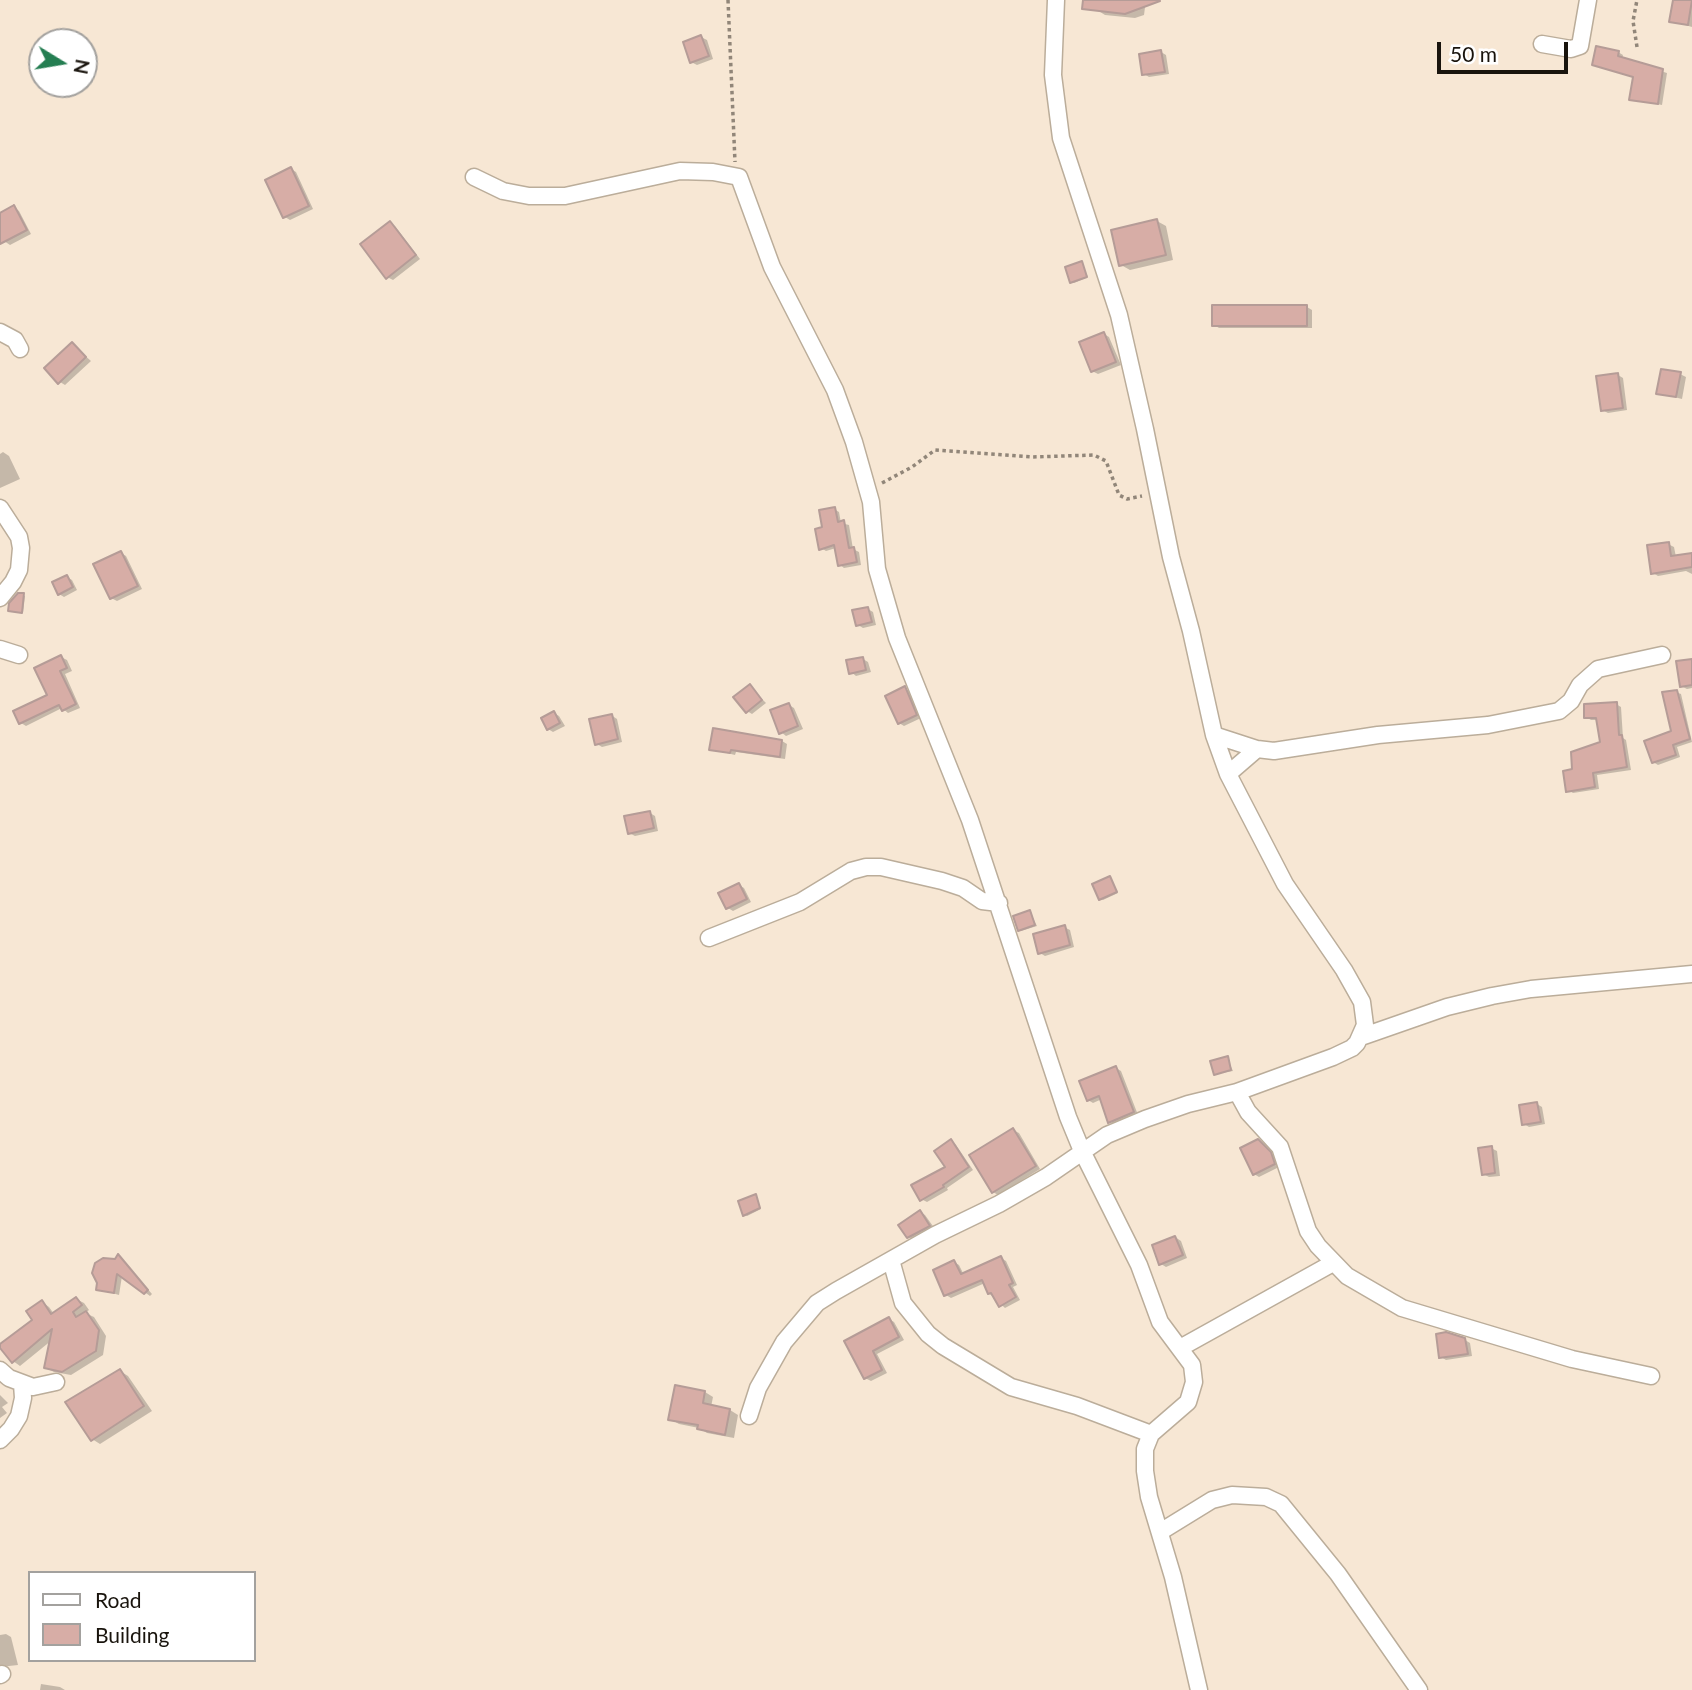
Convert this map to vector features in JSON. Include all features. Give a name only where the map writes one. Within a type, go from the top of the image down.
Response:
[{"type":"street","points":[[749,1416],[758,1388],[784,1342],[803,1318],[826,1297],[891,1259],[1011,1197],[1107,1135],[1188,1104],[1237,1093],[1333,1057],[1352,1048],[1361,1037],[1365,1015],[1362,1002],[1344,970],[1285,884],[1228,774],[1214,735],[1157,494],[1119,315],[1061,138],[1054,75],[1056,0]]},
{"type":"street","points":[[1542,44],[1571,49],[1580,46],[1588,0]]},
{"type":"street","points":[[474,177],[503,191],[541,196],[565,196],[680,171],[701,171],[738,177],[772,267],[835,390],[868,491],[877,569],[897,638],[970,820],[1055,1081],[1082,1151],[1139,1265],[1160,1322],[1192,1365],[1192,1392],[1184,1406],[1151,1434],[1145,1449],[1145,1471],[1149,1497],[1173,1577],[1199,1690]]},
{"type":"street","points":[[0,332],[10,336],[20,349]]},
{"type":"street","points":[[0,508],[19,537],[21,548],[19,570],[0,598]]},
{"type":"street","points":[[0,649],[19,655]]},
{"type":"street","points":[[1214,735],[1257,749],[1284,750],[1378,735],[1488,725],[1552,713],[1566,705],[1580,685],[1604,666],[1662,655]]},
{"type":"street","points":[[1228,774],[1257,749]]},
{"type":"street","points":[[709,937],[800,902],[851,872],[866,867],[881,867],[942,881],[963,888],[982,901],[999,903]]},
{"type":"street","points":[[1361,1037],[1447,1007],[1492,996],[1543,988],[1692,974]]},
{"type":"street","points":[[1237,1093],[1248,1112],[1280,1147],[1308,1231],[1318,1246],[1347,1276],[1402,1308],[1572,1359],[1651,1376]]},
{"type":"street","points":[[891,1259],[903,1303],[928,1334],[943,1346],[1011,1387],[1077,1406],[1151,1434]]},
{"type":"street","points":[[1180,1348],[1333,1263]]},
{"type":"street","points":[[0,1370],[22,1384],[43,1386],[57,1381]]},
{"type":"street","points":[[0,1440],[19,1416],[23,1398],[22,1384]]},
{"type":"street","points":[[1160,1532],[1212,1500],[1232,1495],[1266,1497],[1281,1504],[1338,1574],[1419,1690]]},
{"type":"path","points":[[728,0],[733,154],[738,177]]},
{"type":"path","points":[[1637,0],[1633,21],[1637,47]]},
{"type":"path","points":[[868,491],[912,467],[935,450],[1032,457],[1094,455],[1107,461],[1119,495],[1123,498],[1157,494]]},
{"type":"building","points":[[1083,0],[1160,1],[1125,14],[1082,9]]},
{"type":"building","points":[[1673,0],[1692,0],[1688,25],[1669,22]]},
{"type":"building","points":[[701,35],[709,56],[690,63],[683,42]]},
{"type":"building","points":[[1596,46],[1619,51],[1618,56],[1663,69],[1658,104],[1629,100],[1633,77],[1592,65]]},
{"type":"building","points":[[1161,50],[1165,72],[1142,75],[1139,54]]},
{"type":"building","points":[[291,167],[309,206],[283,218],[265,180]]},
{"type":"building","points":[[14,205],[27,230],[0,244],[0,213]]},
{"type":"building","points":[[1157,219],[1166,255],[1119,266],[1111,230]]},
{"type":"building","points":[[390,221],[416,255],[386,279],[360,244]]},
{"type":"building","points":[[1082,261],[1087,277],[1070,283],[1065,267]]},
{"type":"building","points":[[1212,305],[1307,305],[1307,326],[1212,326]]},
{"type":"building","points":[[1104,332],[1116,362],[1091,372],[1079,342]]},
{"type":"building","points":[[72,342],[86,357],[58,384],[44,368]]},
{"type":"building","points":[[1661,369],[1681,372],[1676,397],[1656,394]]},
{"type":"building","points":[[1618,373],[1623,408],[1601,411],[1596,376]]},
{"type":"building","points":[[835,507],[838,522],[844,520],[849,548],[854,547],[857,562],[838,566],[834,545],[819,550],[815,529],[822,527],[819,510]]},
{"type":"building","points":[[1669,542],[1671,556],[1692,553],[1692,567],[1651,574],[1647,545]]},
{"type":"building","points":[[121,551],[138,586],[110,599],[93,564]]},
{"type":"building","points":[[67,575],[73,587],[58,595],[52,582]]},
{"type":"building","points":[[18,593],[24,593],[22,613],[8,611],[9,603]]},
{"type":"building","points":[[868,607],[872,622],[856,626],[852,610]]},
{"type":"building","points":[[61,655],[67,668],[60,671],[76,704],[62,711],[59,705],[19,724],[13,711],[47,695],[34,668]]},
{"type":"building","points":[[863,657],[866,670],[849,674],[846,660]]},
{"type":"building","points":[[1692,659],[1692,685],[1680,687],[1676,661]]},
{"type":"building","points":[[750,684],[762,700],[746,713],[733,697]]},
{"type":"building","points":[[905,686],[917,715],[898,724],[885,696]]},
{"type":"building","points":[[1677,690],[1690,739],[1673,745],[1676,755],[1652,763],[1644,741],[1671,731],[1662,692]]},
{"type":"building","points":[[1617,702],[1619,735],[1622,735],[1627,767],[1593,773],[1595,787],[1566,792],[1563,771],[1572,769],[1571,752],[1600,742],[1596,718],[1584,718],[1584,704]]},
{"type":"building","points":[[789,703],[798,726],[779,734],[770,710]]},
{"type":"building","points":[[554,711],[560,723],[547,730],[541,718]]},
{"type":"building","points":[[612,714],[618,739],[595,745],[589,719]]},
{"type":"building","points":[[713,728],[782,740],[780,757],[731,750],[730,753],[709,750]]},
{"type":"building","points":[[650,811],[654,828],[628,834],[624,816]]},
{"type":"building","points":[[1110,876],[1117,892],[1099,900],[1092,884]]},
{"type":"building","points":[[739,883],[747,899],[726,909],[718,893]]},
{"type":"building","points":[[1030,910],[1035,925],[1018,931],[1013,916]]},
{"type":"building","points":[[1065,925],[1070,945],[1038,954],[1033,934]]},
{"type":"building","points":[[1228,1056],[1231,1070],[1214,1075],[1210,1061]]},
{"type":"building","points":[[1116,1066],[1134,1112],[1108,1123],[1099,1096],[1087,1101],[1079,1081]]},
{"type":"building","points":[[1537,1102],[1541,1122],[1522,1125],[1519,1105]]},
{"type":"building","points":[[1013,1128],[1036,1166],[992,1193],[969,1155]]},
{"type":"building","points":[[951,1139],[969,1167],[943,1185],[944,1187],[920,1201],[911,1185],[945,1167],[934,1151]]},
{"type":"building","points":[[1258,1139],[1271,1152],[1275,1164],[1253,1175],[1240,1148]]},
{"type":"building","points":[[1492,1146],[1495,1173],[1482,1175],[1478,1148]]},
{"type":"building","points":[[756,1194],[760,1208],[743,1216],[738,1201]]},
{"type":"building","points":[[920,1210],[930,1226],[907,1238],[898,1225]]},
{"type":"building","points":[[1175,1236],[1183,1255],[1159,1265],[1152,1245]]},
{"type":"building","points":[[118,1254],[148,1290],[144,1294],[117,1274],[114,1293],[96,1290],[97,1283],[92,1273],[95,1263],[103,1258],[115,1259]]},
{"type":"building","points":[[1001,1256],[1013,1283],[1009,1285],[1016,1297],[999,1307],[991,1293],[988,1294],[982,1280],[944,1296],[933,1270],[954,1260],[961,1274]]},
{"type":"building","points":[[76,1297],[82,1305],[73,1312],[76,1317],[86,1311],[99,1330],[96,1351],[62,1372],[44,1368],[52,1329],[12,1363],[0,1348],[0,1344],[32,1320],[26,1311],[42,1300],[51,1314]]},
{"type":"building","points":[[889,1317],[899,1337],[873,1351],[882,1370],[864,1379],[844,1341]]},
{"type":"building","points":[[1446,1332],[1465,1338],[1468,1354],[1439,1358],[1436,1334]]},
{"type":"building","points":[[120,1369],[144,1406],[91,1441],[65,1402]]},
{"type":"building","points":[[675,1385],[705,1391],[703,1403],[730,1409],[725,1435],[697,1429],[698,1425],[668,1420]]}]
